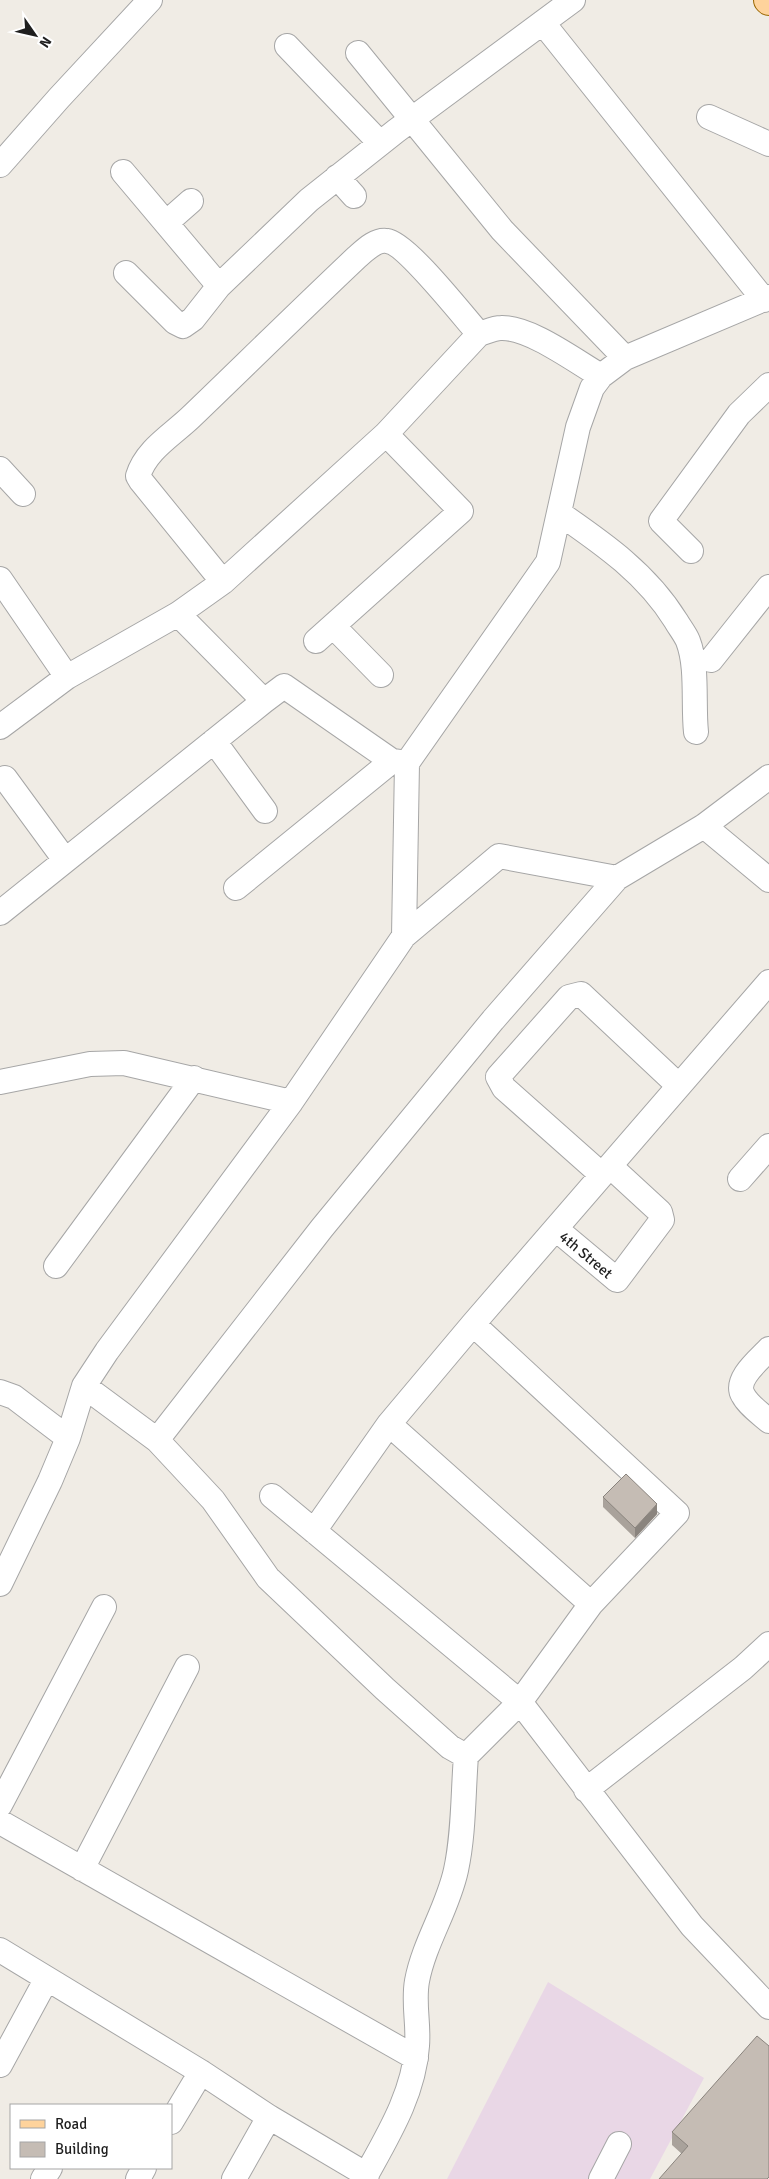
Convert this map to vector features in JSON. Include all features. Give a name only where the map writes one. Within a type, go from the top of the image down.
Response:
[{"type":"street","points":[[0,165],[150,0]]},
{"type":"street","points":[[126,274],[174,322],[184,326],[193,319],[219,286],[309,200],[411,119],[573,0]]},
{"type":"street","points":[[236,888],[400,762],[548,562],[578,427],[592,388],[601,376],[625,358],[766,298],[542,23]]},
{"type":"street","points":[[287,46],[380,143]]},
{"type":"street","points":[[358,54],[502,230],[625,358]]},
{"type":"street","points":[[709,117],[769,144]]},
{"type":"street","points":[[123,172],[219,286]]},
{"type":"street","points":[[337,177],[354,196]]},
{"type":"street","points":[[166,223],[191,201]]},
{"type":"street","points":[[223,582],[138,476],[141,464],[151,452],[191,417],[357,257],[372,245],[384,240],[395,243],[410,256],[479,334]]},
{"type":"street","points":[[0,727],[68,677],[178,614],[223,582],[386,434],[479,334],[500,328],[519,330],[548,344],[601,376]]},
{"type":"street","points":[[691,551],[661,520],[739,414],[769,384]]},
{"type":"street","points":[[381,675],[325,634],[461,511],[386,434]]},
{"type":"street","points":[[0,470],[23,494]]},
{"type":"street","points":[[559,513],[597,539],[634,569],[671,614],[688,641],[694,674],[696,732]]},
{"type":"street","points":[[0,579],[68,677]]},
{"type":"street","points":[[711,660],[769,587]]},
{"type":"street","points":[[178,614],[264,701]]},
{"type":"street","points":[[0,913],[284,686],[400,762]]},
{"type":"street","points":[[214,741],[265,812]]},
{"type":"street","points":[[400,762],[404,936]]},
{"type":"street","points":[[157,1440],[322,1228],[492,1020],[617,878],[704,826],[769,777]]},
{"type":"street","points":[[5,778],[65,860]]},
{"type":"street","points":[[704,826],[769,880]]},
{"type":"street","points":[[0,1584],[68,1438],[84,1386],[107,1351],[291,1102],[404,936],[499,856],[617,878]]},
{"type":"street","points":[[314,1531],[389,1424],[769,982]]},
{"type":"street","points":[[606,1171],[504,1088],[498,1077],[569,997],[581,994],[679,1086]]},
{"type":"street","points":[[0,1082],[90,1064],[124,1063],[291,1102]]},
{"type":"street","points":[[56,1266],[194,1078]]},
{"type":"street","points":[[740,1179],[769,1146]]},
{"type":"street","name":"4th Street","points":[[556,1229],[617,1280],[662,1220],[660,1212],[606,1171]]},
{"type":"street","points":[[0,1950],[46,1980],[201,2072],[366,2177],[389,2133],[414,2068],[417,2044],[414,2002],[417,1980],[456,1870],[466,1756],[520,1702],[591,1604],[677,1513],[473,1324]]},
{"type":"street","points":[[769,1348],[745,1376],[741,1390],[744,1397],[769,1421]]},
{"type":"street","points":[[84,1386],[157,1440],[213,1500],[268,1578],[450,1747],[466,1756]]},
{"type":"street","points":[[0,1392],[14,1398],[68,1438]]},
{"type":"street","points":[[389,1424],[591,1604]]},
{"type":"street","points":[[272,1496],[520,1702],[692,1926],[769,2007]]},
{"type":"street","points":[[0,1805],[104,1607]]},
{"type":"street","points":[[586,1790],[743,1668],[769,1644]]},
{"type":"street","points":[[82,1868],[187,1667]]},
{"type":"street","points":[[0,1822],[416,2058]]},
{"type":"street","points":[[0,2065],[46,1980]]},
{"type":"street","points":[[172,2120],[201,2072]]},
{"type":"street","points":[[234,2179],[269,2117]]},
{"type":"street","points":[[601,2179],[619,2144]]},
{"type":"shaded area","points":[[548,1982],[704,2078],[650,2179],[447,2179]]},
{"type":"building","points":[[626,1474],[657,1504],[635,1528],[603,1497]]},
{"type":"building","points":[[757,2036],[769,2046],[769,2177],[767,2179],[659,2179],[688,2146],[672,2132]]}]
